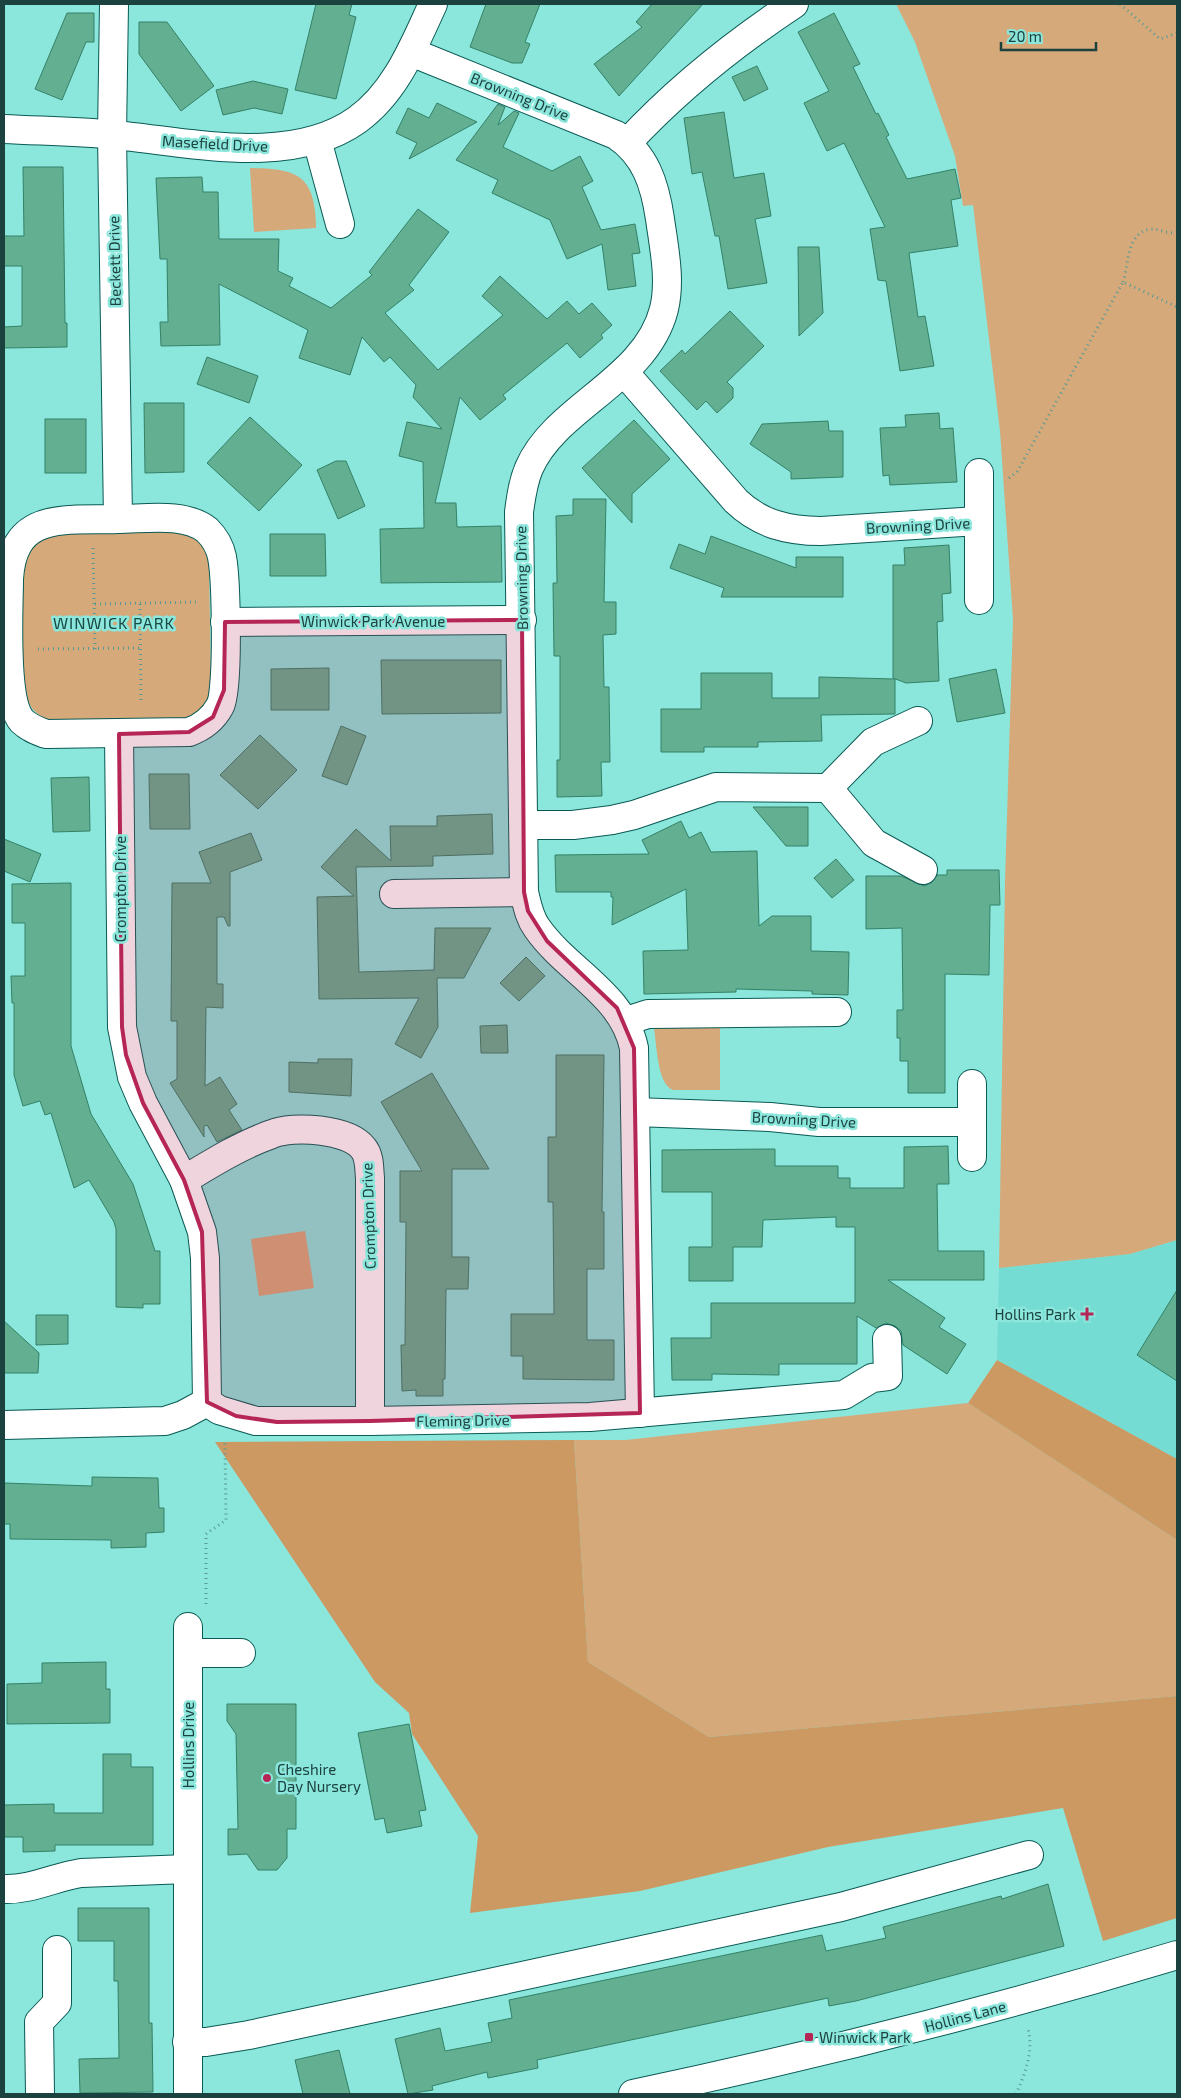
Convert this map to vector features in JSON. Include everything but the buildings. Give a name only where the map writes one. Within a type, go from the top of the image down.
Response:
[{"type":"street","name":"Beckett Drive","points":[[105,519],[114,4]]},
{"type":"street","name":"Masefield Drive","points":[[4,129],[112,135],[231,147],[292,145],[317,140],[338,132],[359,119],[378,102],[392,84],[411,52],[433,4]]},
{"type":"street","points":[[628,142],[662,105],[737,41],[794,4]]},
{"type":"street","name":"Browning Drive","points":[[411,52],[605,130],[628,142],[640,157],[654,190],[667,274],[664,308],[660,323],[651,340],[624,372],[563,425],[542,446],[529,467],[522,487],[519,512],[525,825],[524,892],[528,911],[536,926],[547,941],[617,1008],[626,1021],[634,1048],[640,1413]]},
{"type":"street","points":[[317,140],[342,226]]},
{"type":"street","name":"Browning Drive","points":[[624,372],[736,501],[748,512],[768,522],[798,531],[821,531],[978,521]]},
{"type":"street","name":"Browning Drive","points":[[978,481],[979,600]]},
{"type":"street","points":[[105,519],[182,519],[196,523],[208,531],[217,543],[222,556],[224,690],[221,704],[213,717],[202,727],[189,732],[46,734],[22,721],[11,697],[8,634],[10,564],[15,548],[24,535],[35,526],[50,521],[105,519]]},
{"type":"street","name":"Winwick Park Avenue","points":[[224,612],[522,620]]},
{"type":"street","points":[[525,825],[573,825],[612,820],[634,815],[716,787],[828,788],[872,742],[918,721]]},
{"type":"street","name":"Crompton Drive","points":[[130,734],[122,1027],[126,1055],[143,1103],[184,1180],[199,1224],[205,1258],[207,1402]]},
{"type":"street","points":[[828,788],[874,842],[924,870]]},
{"type":"street","points":[[394,894],[524,892]]},
{"type":"street","points":[[626,1021],[648,1014],[837,1012]]},
{"type":"street","points":[[972,1084],[972,1157]]},
{"type":"street","name":"Browning Drive","points":[[635,1112],[819,1122],[972,1122]]},
{"type":"street","name":"Crompton Drive","points":[[184,1180],[221,1157],[274,1133],[283,1131],[310,1130],[332,1133],[352,1140],[364,1149],[370,1178],[370,1421]]},
{"type":"street","name":"Fleming Drive","points":[[207,1402],[236,1416],[270,1422],[590,1417],[640,1413],[844,1394],[872,1378],[888,1376],[887,1339]]},
{"type":"street","points":[[4,1425],[155,1422],[183,1415],[207,1402]]},
{"type":"street","points":[[188,1640],[242,1653]]},
{"type":"street","name":"Hollins Drive","points":[[188,1640],[188,2094]]},
{"type":"street","points":[[187,2042],[206,2042],[249,2035],[831,1909],[1028,1855]]},
{"type":"street","points":[[4,1889],[37,1885],[64,1876],[81,1873],[188,1869]]},
{"type":"street","points":[[40,2094],[39,2022],[57,2003],[57,1950]]},
{"type":"street","name":"Hollins Lane","points":[[633,2094],[789,2060],[1021,2001],[1177,1955]]},
{"type":"path","points":[[1120,4],[1160,39],[1177,33]]},
{"type":"path","points":[[978,481],[1008,479],[1017,472],[1123,282],[1130,250],[1139,234],[1152,229],[1168,234],[1177,232]]},
{"type":"path","points":[[1123,282],[1177,307]]},
{"type":"path","points":[[95,649],[94,604],[105,519]]},
{"type":"path","points":[[94,604],[140,604],[224,612]]},
{"type":"path","points":[[130,734],[140,648],[140,604]]},
{"type":"path","points":[[8,634],[95,649],[140,648]]},
{"type":"path","points":[[188,1640],[206,1610],[206,1534],[226,1520],[224,1446],[236,1416]]},
{"type":"path","points":[[1016,2094],[1027,2069],[1030,2036],[1021,2001]]},
{"type":"highlighted area","points":[[522,620],[524,892],[528,911],[547,941],[617,1008],[634,1048],[640,1413],[277,1422],[236,1416],[207,1402],[202,1232],[184,1180],[143,1103],[126,1055],[122,1027],[119,734],[189,732],[213,717],[224,690],[225,622]]},
{"type":"shaded area","points":[[896,4],[1177,4],[1177,1240],[1130,1254],[999,1268],[1005,883],[1013,620],[1000,431],[973,205],[963,206],[955,156],[915,42]]},
{"type":"shaded area","points":[[250,168],[280,170],[301,178],[312,196],[316,228],[254,232]]},
{"type":"shaded area","points":[[175,530],[197,540],[204,548],[209,561],[211,688],[204,705],[192,716],[179,720],[51,721],[40,716],[32,709],[23,688],[23,562],[28,548],[45,534]]},
{"type":"shaded area","points":[[720,1022],[720,1090],[673,1090],[667,1086],[660,1071],[653,1023]]},
{"type":"shaded area","points":[[305,1231],[314,1288],[259,1296],[251,1239]]},
{"type":"shaded area","name":"Hollins Park","points":[[1177,1240],[1177,1459],[997,1360],[999,1268],[1130,1254]]},
{"type":"shaded area","points":[[997,1360],[1177,1459],[1177,1540],[968,1403]]},
{"type":"shaded area","points":[[968,1403],[1177,1540],[1177,1696],[709,1737],[588,1662],[574,1440],[626,1440]]},
{"type":"shaded area","points":[[574,1440],[588,1662],[709,1737],[1177,1696],[1177,1918],[1103,1941],[1063,1808],[828,1847],[640,1891],[470,1913],[478,1836],[412,1734],[409,1713],[375,1682],[215,1442]]},
{"type":"place","name":"Hollins Park","points":[[1087,1314]]},
{"type":"place","name":"Cheshire Day Nursery","points":[[267,1778]]},
{"type":"place","name":"Winwick Park","points":[[809,2037]]},
{"type":"district","name":"WINWICK PARK","points":[[114,622]]}]
